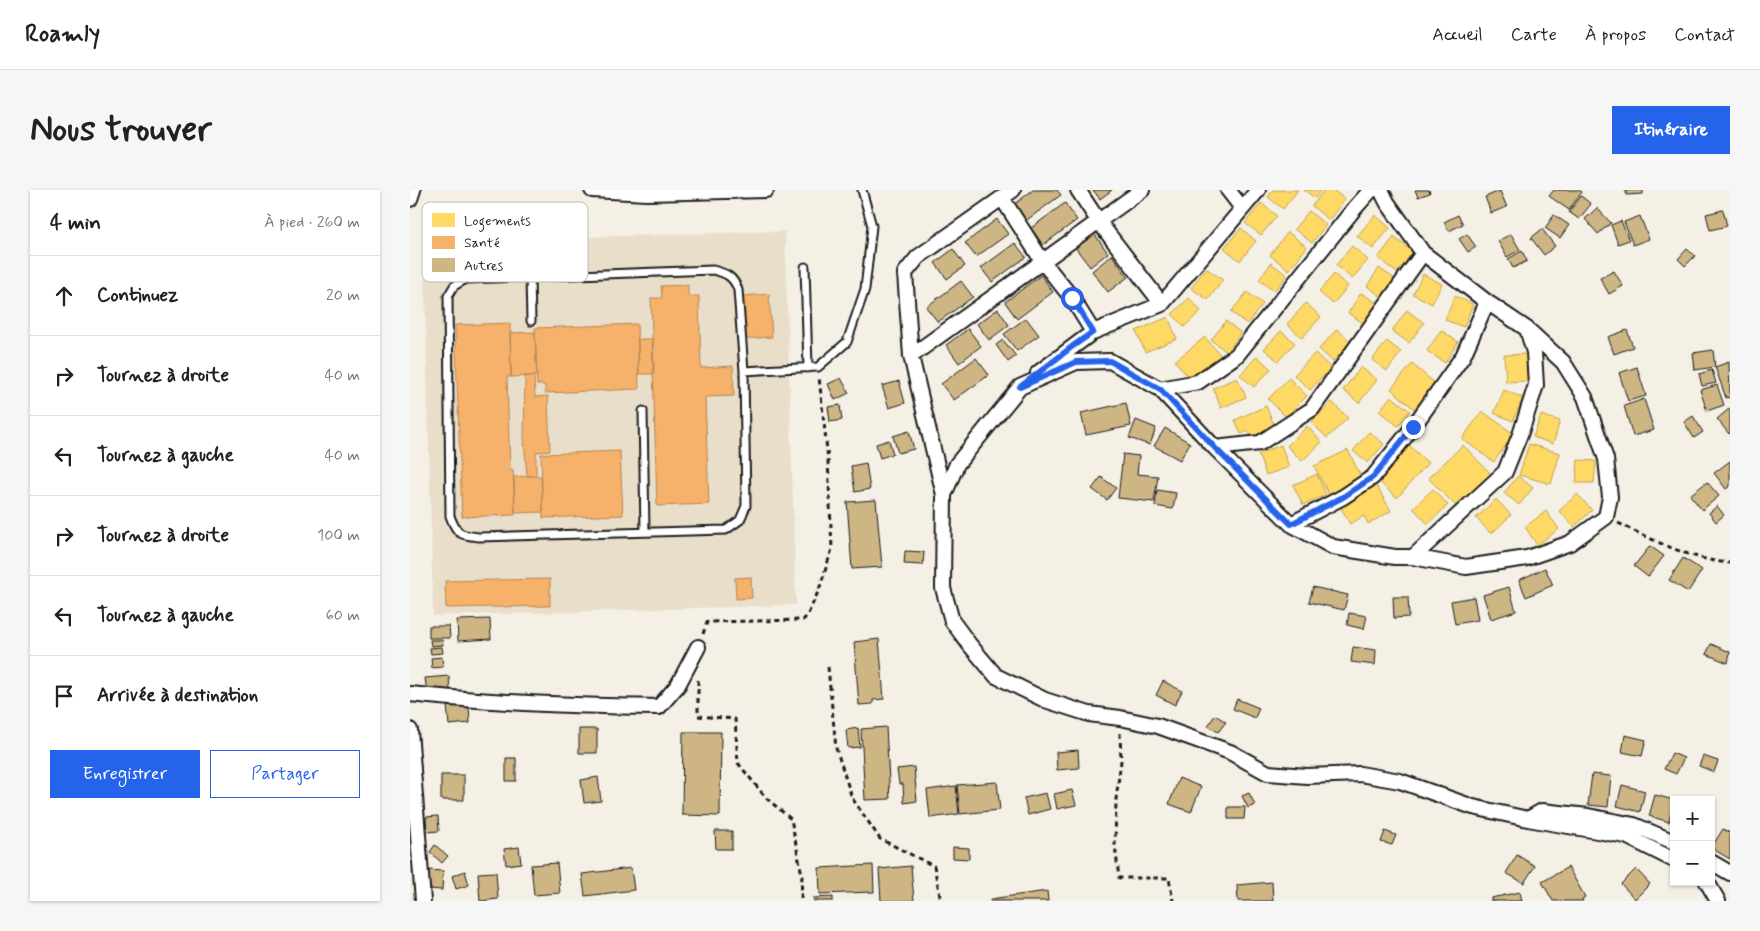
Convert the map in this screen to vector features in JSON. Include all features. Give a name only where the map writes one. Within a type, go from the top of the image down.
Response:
[{"type":"street","points":[[410,200],[413,190]]},
{"type":"street","points":[[592,190],[647,193],[766,190]]},
{"type":"street","points":[[1078,190],[1099,222],[1162,304]]},
{"type":"street","points":[[911,356],[1142,190]]},
{"type":"street","points":[[1228,190],[1242,208]]},
{"type":"street","points":[[944,495],[957,464],[1020,387],[1093,332],[1162,304],[1258,190]]},
{"type":"street","points":[[1160,389],[1198,382],[1238,355],[1371,190]]},
{"type":"street","points":[[1020,387],[1076,362],[1110,361],[1160,389],[1215,448],[1291,524],[1333,547],[1395,557],[1413,556],[1466,568],[1527,558],[1570,543],[1606,517],[1610,497],[1606,459],[1585,397],[1563,362],[1527,329],[1487,302],[1424,253],[1387,202],[1381,190]]},
{"type":"street","points":[[1093,332],[1072,298],[1043,262],[1008,194],[918,256],[905,273],[911,356],[944,495],[943,588],[952,620],[996,676],[1036,696],[1088,714],[1158,726],[1230,752],[1268,773],[1307,776],[1360,774],[1400,781],[1473,808],[1626,836],[1670,858]]},
{"type":"street","points":[[1215,448],[1260,443],[1312,409],[1424,253]]},
{"type":"street","points":[[1291,524],[1343,497],[1373,477],[1413,427],[1464,356],[1487,302]]},
{"type":"street","points":[[1413,556],[1505,472],[1521,432],[1536,385],[1534,352],[1527,329]]},
{"type":"street","points":[[410,694],[568,705],[659,707],[678,685],[698,647]]},
{"type":"street","points":[[410,730],[422,901]]},
{"type":"street","points":[[1528,819],[1542,811],[1588,816],[1634,826],[1672,841]]},
{"type":"street","points":[[1715,864],[1730,873]]},
{"type":"street","points":[[1709,886],[1718,901]]},
{"type":"lane","points":[[744,371],[818,367],[847,342],[864,289],[872,226],[862,190]]},
{"type":"lane","points":[[805,267],[808,368]]},
{"type":"lane","points":[[461,282],[454,286],[448,296],[450,516],[455,529],[464,535],[479,537],[726,530],[740,520],[746,506],[744,371],[736,283],[727,273],[713,270],[588,275]]},
{"type":"lane","points":[[530,282],[531,322]]},
{"type":"lane","points":[[643,411],[645,532]]},
{"type":"path","points":[[698,647],[707,622],[803,620],[807,616],[819,590],[832,549],[828,460],[818,367]]},
{"type":"path","points":[[1606,517],[1667,546],[1730,564]]},
{"type":"path","points":[[828,667],[836,748],[852,798],[880,840],[934,866],[941,901]]},
{"type":"path","points":[[698,672],[698,716],[735,719],[738,763],[766,798],[791,819],[802,875],[801,901]]},
{"type":"path","points":[[1120,718],[1120,761],[1116,799],[1115,845],[1119,878],[1169,878],[1173,901]]},
{"type":"shaded area","points":[[785,231],[796,605],[433,616],[425,282],[588,282],[588,237]]},
{"type":"building: Logements","points":[[1273,190],[1298,190],[1283,209],[1268,197]]},
{"type":"building: Logements","points":[[1304,190],[1321,190],[1315,198]]},
{"type":"building: Logements","points":[[1324,190],[1333,190],[1345,199],[1329,220],[1312,206]]},
{"type":"building: Logements","points":[[1261,203],[1277,216],[1261,235],[1245,223]]},
{"type":"building: Logements","points":[[1309,211],[1326,225],[1312,243],[1294,229]]},
{"type":"building: Logements","points":[[1375,215],[1390,228],[1373,249],[1357,236]]},
{"type":"building: Logements","points":[[1241,228],[1256,241],[1240,261],[1224,248]]},
{"type":"building: Logements","points":[[1288,232],[1307,247],[1289,270],[1270,255]]},
{"type":"building: Logements","points":[[1394,237],[1413,252],[1397,273],[1378,258]]},
{"type":"building: Logements","points":[[1352,246],[1368,260],[1352,279],[1336,265]]},
{"type":"building: Logements","points":[[1271,263],[1287,275],[1274,291],[1259,280]]},
{"type":"building: Logements","points":[[1206,268],[1223,280],[1208,300],[1191,288]]},
{"type":"building: Logements","points":[[1379,268],[1395,279],[1382,297],[1367,286]]},
{"type":"building: Logements","points":[[1334,274],[1348,286],[1333,304],[1319,292]]},
{"type":"building: Logements","points":[[1423,274],[1442,284],[1432,304],[1413,294]]},
{"type":"building: Logements","points":[[1247,292],[1263,304],[1247,324],[1231,312]]},
{"type":"building: Logements","points":[[1361,293],[1379,304],[1366,325],[1348,313]]},
{"type":"building: Logements","points":[[1455,296],[1473,304],[1464,327],[1445,320]]},
{"type":"building: Logements","points":[[1189,298],[1201,311],[1184,327],[1172,314]]},
{"type":"building: Logements","points":[[1306,303],[1321,317],[1302,338],[1287,324]]},
{"type":"building: Logements","points":[[1407,310],[1424,323],[1409,343],[1392,331]]},
{"type":"building: Logements","points":[[1168,317],[1177,339],[1145,352],[1136,331]]},
{"type":"building: Logements","points":[[1226,321],[1241,333],[1227,352],[1211,340]]},
{"type":"building: Logements","points":[[1337,329],[1351,342],[1333,362],[1319,349]]},
{"type":"building: Logements","points":[[1441,330],[1458,342],[1445,363],[1427,351]]},
{"type":"building: Logements","points":[[1281,331],[1295,343],[1278,361],[1264,349]]},
{"type":"building: Logements","points":[[1205,337],[1222,357],[1192,382],[1175,361]]},
{"type":"building: Logements","points":[[1387,341],[1401,352],[1387,371],[1372,360]]},
{"type":"building: Logements","points":[[1315,353],[1331,368],[1310,390],[1294,375]]},
{"type":"building: Logements","points":[[1526,354],[1528,381],[1506,382],[1504,355]]},
{"type":"building: Logements","points":[[1257,356],[1271,369],[1254,387],[1240,375]]},
{"type":"building: Logements","points":[[1412,364],[1436,384],[1414,409],[1391,389]]},
{"type":"building: Logements","points":[[1361,367],[1377,380],[1359,403],[1343,390]]},
{"type":"building: Logements","points":[[1237,378],[1246,397],[1221,408],[1213,388]]},
{"type":"building: Logements","points":[[1289,378],[1307,396],[1286,417],[1268,399]]},
{"type":"building: Logements","points":[[1504,390],[1523,398],[1513,421],[1494,413]]},
{"type":"building: Logements","points":[[1391,396],[1410,411],[1398,426],[1379,411]]},
{"type":"building: Logements","points":[[1332,402],[1348,418],[1327,438],[1311,422]]},
{"type":"building: Logements","points":[[1266,406],[1275,427],[1251,437],[1249,431],[1241,434],[1235,420]]},
{"type":"building: Logements","points":[[1482,411],[1514,434],[1494,462],[1462,439]]},
{"type":"building: Logements","points":[[1541,415],[1560,421],[1553,444],[1533,437]]},
{"type":"building: Logements","points":[[1307,426],[1322,442],[1302,461],[1287,446]]},
{"type":"building: Logements","points":[[1369,432],[1384,444],[1368,463],[1353,451]]},
{"type":"building: Logements","points":[[1408,444],[1428,463],[1397,498],[1376,479]]},
{"type":"building: Logements","points":[[1529,444],[1560,453],[1551,484],[1519,475]]},
{"type":"building: Logements","points":[[1281,445],[1289,467],[1266,475],[1258,454]]},
{"type":"building: Logements","points":[[1463,445],[1493,476],[1459,509],[1428,478]]},
{"type":"building: Logements","points":[[1348,450],[1363,481],[1330,497],[1314,466]]},
{"type":"building: Logements","points":[[1578,460],[1596,461],[1594,483],[1576,483]]},
{"type":"building: Logements","points":[[1317,474],[1326,495],[1303,505],[1293,485]]},
{"type":"building: Logements","points":[[1518,476],[1533,488],[1519,505],[1504,493]]},
{"type":"building: Logements","points":[[1376,485],[1391,511],[1368,524],[1364,516],[1350,524],[1340,506]]},
{"type":"building: Logements","points":[[1433,489],[1448,505],[1428,524],[1413,508]]},
{"type":"building: Logements","points":[[1577,494],[1592,510],[1574,527],[1559,511]]},
{"type":"building: Logements","points":[[1496,499],[1511,515],[1491,534],[1476,518]]},
{"type":"building: Logements","points":[[1546,511],[1559,529],[1537,545],[1525,527]]},
{"type":"building: Santé","points":[[688,285],[688,296],[699,296],[701,368],[733,366],[734,396],[705,397],[709,504],[657,506],[651,298],[662,298],[661,286]]},
{"type":"building: Santé","points":[[769,294],[772,337],[745,339],[742,296]]},
{"type":"building: Santé","points":[[510,323],[511,377],[507,377],[510,470],[513,470],[515,515],[462,517],[455,325]]},
{"type":"building: Santé","points":[[637,324],[639,389],[545,393],[545,385],[537,385],[535,328]]},
{"type":"building: Santé","points":[[535,332],[537,376],[511,377],[510,333]]},
{"type":"building: Santé","points":[[638,339],[653,339],[654,374],[639,374]]},
{"type":"building: Santé","points":[[525,376],[534,376],[535,397],[548,396],[550,451],[536,452],[536,476],[527,476],[524,440]]},
{"type":"building: Santé","points":[[620,451],[623,515],[543,518],[541,454]]},
{"type":"building: Santé","points":[[541,476],[543,512],[515,513],[514,477]]},
{"type":"building: Santé","points":[[751,577],[752,598],[736,599],[735,578]]},
{"type":"building: Santé","points":[[550,579],[550,606],[446,608],[445,581]]},
{"type":"building: Autres","points":[[1033,190],[1057,190],[1061,195],[1024,222],[1012,206]]},
{"type":"building: Autres","points":[[1093,190],[1112,190],[1100,199]]},
{"type":"building: Autres","points":[[1415,190],[1429,190],[1430,193],[1418,197]]},
{"type":"building: Autres","points":[[1554,190],[1579,190],[1582,192],[1569,210],[1549,196]]},
{"type":"building: Autres","points":[[1626,190],[1643,190],[1643,194],[1626,195]]},
{"type":"building: Autres","points":[[1500,191],[1507,207],[1491,213],[1485,197]]},
{"type":"building: Autres","points":[[1581,196],[1591,204],[1579,219],[1569,212]]},
{"type":"building: Autres","points":[[1065,203],[1077,220],[1043,245],[1031,228]]},
{"type":"building: Autres","points":[[1597,208],[1611,223],[1598,234],[1585,219]]},
{"type":"building: Autres","points":[[1723,210],[1727,226],[1710,230],[1706,214]]},
{"type":"building: Autres","points":[[1458,215],[1463,224],[1449,231],[1444,222]]},
{"type":"building: Autres","points":[[1554,215],[1569,225],[1560,238],[1545,228]]},
{"type":"building: Autres","points":[[1640,216],[1649,239],[1633,245],[1624,222]]},
{"type":"building: Autres","points":[[997,219],[1008,234],[976,257],[965,243]]},
{"type":"building: Autres","points":[[1621,221],[1629,240],[1618,244],[1611,225]]},
{"type":"building: Autres","points":[[1542,229],[1555,246],[1544,255],[1531,238]]},
{"type":"building: Autres","points":[[1093,232],[1108,253],[1090,267],[1074,246]]},
{"type":"building: Autres","points":[[1467,234],[1476,247],[1468,252],[1459,239]]},
{"type":"building: Autres","points":[[1511,234],[1520,250],[1507,257],[1498,241]]},
{"type":"building: Autres","points":[[1015,243],[1026,257],[992,282],[981,268]]},
{"type":"building: Autres","points":[[953,249],[965,266],[947,279],[935,263]]},
{"type":"building: Autres","points":[[1687,249],[1695,256],[1685,266],[1678,259]]},
{"type":"building: Autres","points":[[1522,251],[1527,261],[1513,268],[1508,259]]},
{"type":"building: Autres","points":[[1112,255],[1128,277],[1108,292],[1092,271]]},
{"type":"building: Autres","points":[[1614,271],[1623,286],[1609,294],[1600,278]]},
{"type":"building: Autres","points":[[1041,275],[1053,292],[1017,319],[1005,302]]},
{"type":"building: Autres","points":[[961,281],[973,297],[938,322],[926,307]]},
{"type":"building: Autres","points":[[998,309],[1009,325],[989,340],[977,324]]},
{"type":"building: Autres","points":[[1026,318],[1039,335],[1017,351],[1004,334]]},
{"type":"building: Autres","points":[[968,329],[981,346],[959,363],[946,345]]},
{"type":"building: Autres","points":[[1627,330],[1633,347],[1614,354],[1608,337]]},
{"type":"building: Autres","points":[[1003,340],[1016,356],[1008,362],[996,345]]},
{"type":"building: Autres","points":[[1713,350],[1715,367],[1695,370],[1693,353]]},
{"type":"building: Autres","points":[[976,358],[989,375],[954,400],[941,384]]},
{"type":"building: Autres","points":[[1729,362],[1730,397],[1726,398],[1715,367]]},
{"type":"building: Autres","points":[[1637,367],[1646,396],[1628,401],[1619,373]]},
{"type":"building: Autres","points":[[1712,370],[1716,383],[1702,386],[1699,374]]},
{"type":"building: Autres","points":[[841,378],[849,393],[835,400],[828,384]]},
{"type":"building: Autres","points":[[899,381],[905,403],[889,408],[882,386]]},
{"type":"building: Autres","points":[[1717,385],[1724,405],[1707,411],[1700,390]]},
{"type":"building: Autres","points":[[1644,399],[1654,430],[1633,436],[1624,406]]},
{"type":"building: Autres","points":[[1126,403],[1131,426],[1086,435],[1081,413]]},
{"type":"building: Autres","points":[[840,405],[842,420],[830,422],[828,407]]},
{"type":"building: Autres","points":[[1730,408],[1730,433],[1729,434],[1717,419]]},
{"type":"building: Autres","points":[[1693,416],[1703,432],[1694,438],[1684,422]]},
{"type":"building: Autres","points":[[1136,420],[1156,428],[1150,445],[1129,438]]},
{"type":"building: Autres","points":[[1165,428],[1190,443],[1180,460],[1154,446]]},
{"type":"building: Autres","points":[[909,431],[914,449],[898,453],[893,436]]},
{"type":"building: Autres","points":[[889,440],[893,454],[880,458],[876,444]]},
{"type":"building: Autres","points":[[1123,454],[1139,456],[1137,474],[1158,476],[1154,502],[1118,498]]},
{"type":"building: Autres","points":[[1730,461],[1730,486],[1726,489],[1714,473]]},
{"type":"building: Autres","points":[[866,463],[870,489],[855,492],[851,466]]},
{"type":"building: Autres","points":[[1101,477],[1116,488],[1107,500],[1092,489]]},
{"type":"building: Autres","points":[[1707,482],[1719,496],[1702,510],[1690,495]]},
{"type":"building: Autres","points":[[1157,490],[1176,493],[1173,509],[1155,506]]},
{"type":"building: Autres","points":[[876,500],[882,567],[852,569],[847,502]]},
{"type":"building: Autres","points":[[1717,506],[1724,515],[1716,522],[1709,513]]},
{"type":"building: Autres","points":[[1650,546],[1664,556],[1648,577],[1634,566]]},
{"type":"building: Autres","points":[[905,551],[924,552],[923,565],[904,564]]},
{"type":"building: Autres","points":[[1683,558],[1702,570],[1688,592],[1669,580]]},
{"type":"building: Autres","points":[[1545,568],[1553,585],[1526,597],[1519,580]]},
{"type":"building: Autres","points":[[1313,587],[1348,595],[1344,610],[1309,602]]},
{"type":"building: Autres","points":[[1509,587],[1516,611],[1491,619],[1483,595]]},
{"type":"building: Autres","points":[[1393,597],[1408,597],[1409,617],[1394,618]]},
{"type":"building: Autres","points":[[1474,597],[1478,620],[1455,624],[1451,601]]},
{"type":"building: Autres","points":[[1349,613],[1367,616],[1364,629],[1347,625]]},
{"type":"building: Autres","points":[[490,619],[491,639],[458,641],[457,620]]},
{"type":"building: Autres","points":[[429,626],[449,626],[450,638],[429,638]]},
{"type":"building: Autres","points":[[879,639],[884,699],[873,700],[873,704],[859,705],[854,642]]},
{"type":"building: Autres","points":[[430,640],[442,640],[443,645],[431,646]]},
{"type":"building: Autres","points":[[1711,644],[1730,652],[1728,663],[1706,654]]},
{"type":"building: Autres","points":[[442,647],[443,653],[431,654],[430,648]]},
{"type":"building: Autres","points":[[1353,647],[1376,650],[1375,665],[1351,662]]},
{"type":"building: Autres","points":[[442,657],[443,667],[432,668],[431,658]]},
{"type":"building: Autres","points":[[449,676],[450,691],[427,693],[425,678]]},
{"type":"building: Autres","points":[[1163,681],[1182,691],[1175,705],[1156,695]]},
{"type":"building: Autres","points":[[1237,699],[1259,708],[1255,718],[1233,709]]},
{"type":"building: Autres","points":[[469,705],[470,723],[449,725],[447,706]]},
{"type":"building: Autres","points":[[1215,715],[1226,722],[1218,732],[1208,726]]},
{"type":"building: Autres","points":[[886,727],[890,799],[865,800],[861,729]]},
{"type":"building: Autres","points":[[858,728],[860,747],[848,748],[846,730]]},
{"type":"building: Autres","points":[[579,729],[597,729],[597,753],[579,753]]},
{"type":"building: Autres","points":[[683,732],[721,732],[720,816],[682,815]]},
{"type":"building: Autres","points":[[1625,735],[1646,740],[1642,756],[1622,752]]},
{"type":"building: Autres","points":[[1078,750],[1079,768],[1057,770],[1056,752]]},
{"type":"building: Autres","points":[[1672,753],[1684,758],[1676,774],[1664,769]]},
{"type":"building: Autres","points":[[1703,756],[1718,761],[1714,772],[1699,766]]},
{"type":"building: Autres","points":[[506,758],[516,758],[516,781],[506,781]]},
{"type":"building: Autres","points":[[914,767],[917,801],[904,803],[903,784],[899,784],[897,769]]},
{"type":"building: Autres","points":[[1592,774],[1611,776],[1608,807],[1588,805]]},
{"type":"building: Autres","points":[[441,775],[464,775],[464,800],[441,800]]},
{"type":"building: Autres","points":[[598,777],[601,801],[584,803],[581,780]]},
{"type":"building: Autres","points":[[1179,778],[1201,787],[1191,812],[1169,804]]},
{"type":"building: Autres","points":[[997,782],[1000,810],[960,814],[957,785]]},
{"type":"building: Autres","points":[[1622,785],[1645,791],[1640,812],[1617,806]]},
{"type":"building: Autres","points":[[956,786],[959,814],[930,818],[927,790]]},
{"type":"building: Autres","points":[[1072,790],[1076,805],[1057,809],[1054,794]]},
{"type":"building: Autres","points":[[1046,793],[1050,809],[1028,815],[1024,798]]},
{"type":"building: Autres","points":[[1249,793],[1255,805],[1248,808],[1242,796]]},
{"type":"building: Autres","points":[[1655,795],[1670,799],[1669,822],[1649,816]]},
{"type":"building: Autres","points":[[1228,807],[1245,807],[1244,819],[1228,819]]},
{"type":"building: Autres","points":[[438,816],[439,831],[427,832],[426,817]]},
{"type":"building: Autres","points":[[1723,829],[1730,833],[1730,859],[1715,850],[1715,842]]},
{"type":"building: Autres","points":[[715,831],[732,831],[732,849],[716,849]]},
{"type":"building: Autres","points":[[1385,831],[1396,835],[1392,845],[1381,842]]},
{"type":"building: Autres","points":[[435,845],[448,856],[442,863],[430,852]]},
{"type":"building: Autres","points":[[519,847],[521,863],[506,865],[504,849]]},
{"type":"building: Autres","points":[[953,847],[969,848],[969,859],[953,858]]},
{"type":"building: Autres","points":[[1517,855],[1535,866],[1524,883],[1506,873]]},
{"type":"building: Autres","points":[[557,863],[560,893],[534,895],[531,865]]},
{"type":"building: Autres","points":[[873,865],[874,892],[820,894],[819,868]]},
{"type":"building: Autres","points":[[911,866],[914,901],[881,901],[879,869]]},
{"type":"building: Autres","points":[[1568,867],[1585,897],[1582,899],[1583,901],[1553,901],[1542,882]]},
{"type":"building: Autres","points":[[631,868],[634,890],[585,896],[582,874]]},
{"type":"building: Autres","points":[[1636,869],[1650,884],[1635,899],[1621,884]]},
{"type":"building: Autres","points":[[428,870],[443,871],[442,890],[428,889]]},
{"type":"building: Autres","points":[[465,871],[469,885],[456,889],[452,876]]},
{"type":"building: Autres","points":[[496,872],[498,899],[480,901],[478,873]]},
{"type":"building: Autres","points":[[1272,882],[1273,901],[1238,901],[1237,885]]},
{"type":"building: Autres","points":[[1047,891],[1048,901],[990,901],[990,899]]},
{"type":"building: Autres","points":[[1520,892],[1522,901],[1491,901],[1491,898]]},
{"type":"building: Autres","points":[[833,897],[833,901],[814,901],[813,898]]},
{"type":"route","points":[[1072,298],[1093,332],[1020,387],[1076,362],[1110,361],[1160,389],[1215,448],[1291,524],[1343,497],[1373,477],[1413,427]]}]
